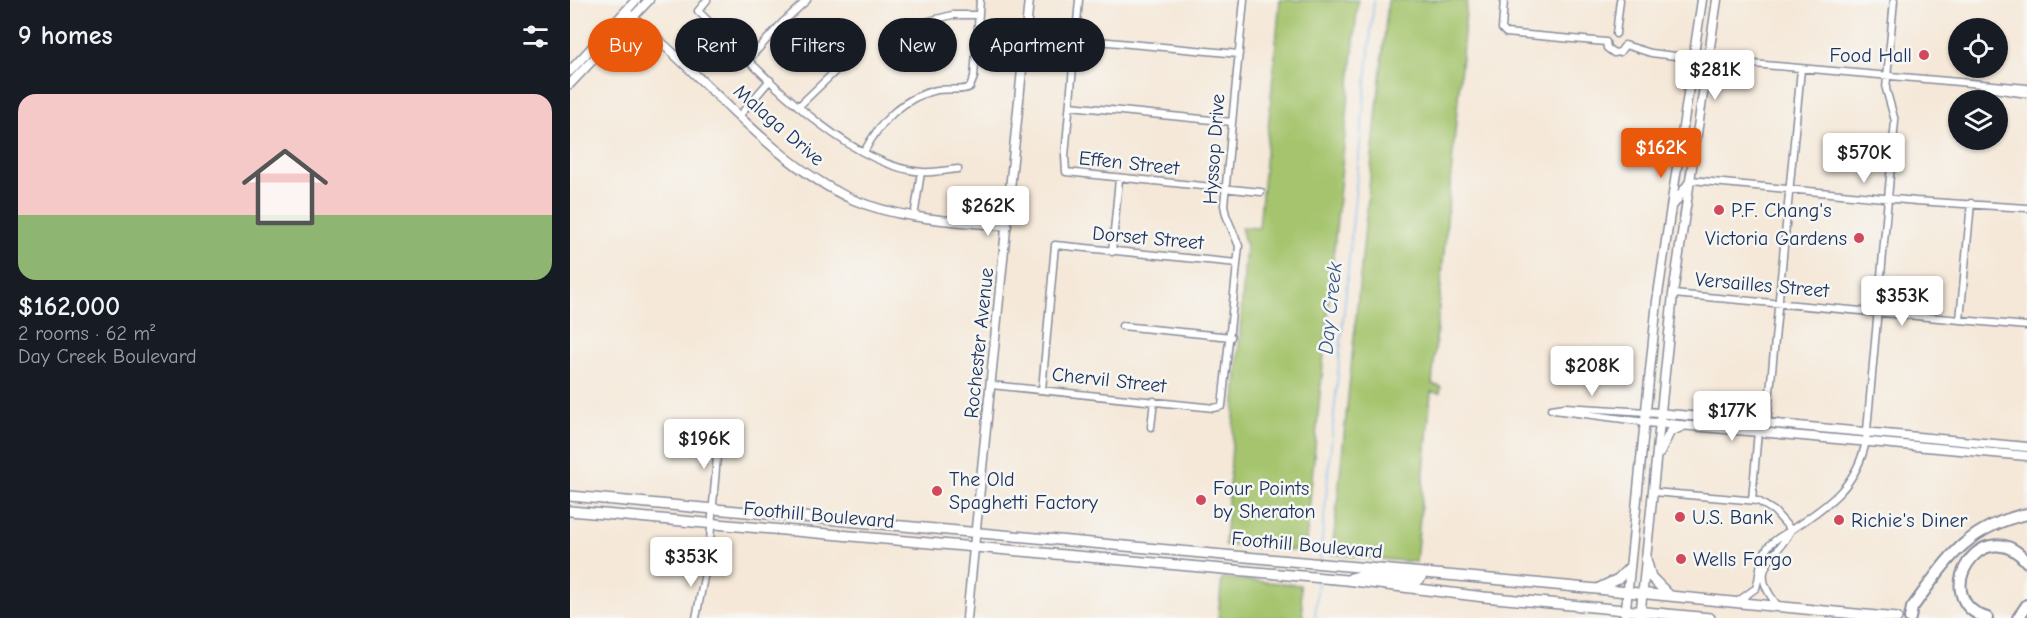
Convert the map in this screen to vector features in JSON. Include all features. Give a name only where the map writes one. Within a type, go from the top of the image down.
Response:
[{"type":"highway","points":[[1910,618],[1911,610],[1955,549],[1993,525],[2027,514]]},
{"type":"highway","points":[[1987,618],[1974,611],[1962,592],[1961,577],[1970,558],[1983,548],[1998,546],[2018,552],[2027,562]]},
{"type":"main road","points":[[570,84],[629,14],[636,0]]},
{"type":"main road","points":[[570,71],[629,14],[648,0]]},
{"type":"main road","name":"Rochester Avenue","points":[[967,618],[1029,0]]},
{"type":"main road","points":[[1625,614],[1657,301],[1702,0]]},
{"type":"main road","points":[[1640,615],[1673,294],[1717,0]]},
{"type":"main road","name":"Malaga Drive","points":[[629,14],[786,157],[819,182],[855,200],[914,217],[1007,226]]},
{"type":"main road","points":[[1679,148],[1682,172],[1691,180]]},
{"type":"main road","points":[[1670,213],[1682,189],[1691,180]]},
{"type":"main road","points":[[1646,417],[1661,413],[1767,423],[2027,456]]},
{"type":"main road","points":[[1646,417],[1660,423],[1758,431],[2027,447]]},
{"type":"main road","points":[[1657,459],[1670,432],[1686,425]]},
{"type":"main road","name":"Foothill Boulevard","points":[[570,496],[1627,591],[1898,618]]},
{"type":"main road","name":"Foothill Boulevard","points":[[570,510],[1346,579],[1625,614],[1710,618]]},
{"type":"main road","points":[[1646,559],[1651,577],[1671,596]]},
{"type":"main road","points":[[1598,589],[1618,579],[1629,568]]},
{"type":"main road","points":[[1346,579],[1363,575],[1419,580],[1424,573]]},
{"type":"street","points":[[705,18],[698,11],[707,0]]},
{"type":"street","points":[[758,50],[807,0]]},
{"type":"street","points":[[864,152],[880,127],[904,104],[937,90],[970,87],[974,77],[980,0]]},
{"type":"street","points":[[1078,18],[1079,0]]},
{"type":"street","name":"Hyssop Drive","points":[[1222,406],[1231,337],[1238,240],[1225,210],[1226,189],[1244,0]]},
{"type":"street","points":[[1504,0],[1503,31],[1606,42]]},
{"type":"street","points":[[1616,34],[1620,0]]},
{"type":"street","points":[[1778,606],[1765,588],[1765,570],[1769,558],[1791,530],[1848,484],[1859,468],[1866,436],[1895,121],[1886,98],[1894,0]]},
{"type":"street","points":[[940,18],[952,15],[979,15]]},
{"type":"street","points":[[1616,34],[1622,37],[1624,45],[1622,50],[1614,53],[1606,48],[1606,42],[1608,36],[1616,34]]},
{"type":"street","points":[[1105,42],[1239,54]]},
{"type":"street","points":[[1624,45],[1651,52],[1708,60],[2027,88]]},
{"type":"street","points":[[758,69],[827,130],[864,152],[921,172],[958,169]]},
{"type":"street","points":[[1767,423],[1801,69]]},
{"type":"street","points":[[799,106],[834,72]]},
{"type":"street","points":[[1073,72],[1070,106],[1233,122]]},
{"type":"street","points":[[740,115],[770,80]]},
{"type":"street","points":[[1976,85],[2027,94]]},
{"type":"street","name":"Effen Street","points":[[1070,106],[1064,164],[1066,172],[1261,192]]},
{"type":"street","points":[[914,217],[921,172]]},
{"type":"street","points":[[1112,252],[1119,179]]},
{"type":"street","points":[[1691,180],[1888,199],[2027,208]]},
{"type":"street","points":[[1960,320],[1971,203]]},
{"type":"street","name":"Dorset Street","points":[[1042,390],[1055,245],[1237,263]]},
{"type":"street","name":"Versailles Street","points":[[1673,294],[2027,326]]},
{"type":"street","points":[[1122,326],[1231,337]]},
{"type":"street","name":"Chervil Street","points":[[991,385],[1214,408],[1222,406]]},
{"type":"street","points":[[1151,427],[1154,401]]},
{"type":"street","points":[[1565,407],[1646,417],[1551,409],[1565,407]]},
{"type":"street","points":[[1752,500],[1758,431]]},
{"type":"street","points":[[696,618],[708,558],[719,432]]},
{"type":"street","points":[[1653,492],[1752,500],[1767,504],[1791,530]]},
{"type":"street","points":[[1737,602],[1756,588],[1760,562],[1768,546],[1782,534],[1791,530]]},
{"type":"green space","points":[[1280,0],[1358,0],[1305,551],[1225,545],[1246,246],[1241,227],[1259,228]]},
{"type":"green space","points":[[1388,0],[1467,0],[1432,384],[1441,387],[1440,393],[1431,392],[1416,562],[1332,555]]},
{"type":"green space","points":[[1222,578],[1300,585],[1303,618],[1218,618]]},
{"type":"waterway","name":"Day Creek","points":[[1320,560],[1374,0]]},
{"type":"waterway","name":"Day Creek","points":[[1315,618],[1318,580]]},
{"type":"place","name":"Food Hall","points":[[1924,55]]},
{"type":"place","name":"P.F. Chang's","points":[[1719,210]]},
{"type":"place","name":"Victoria Gardens","points":[[1859,238]]},
{"type":"place","name":"The Old Spaghetti Factory","points":[[937,491]]},
{"type":"place","name":"Four Points by Sheraton","points":[[1201,500]]},
{"type":"place","name":"U.S. Bank","points":[[1680,517]]},
{"type":"place","name":"Richie's Diner","points":[[1839,520]]},
{"type":"place","name":"Wells Fargo","points":[[1681,559]]}]
